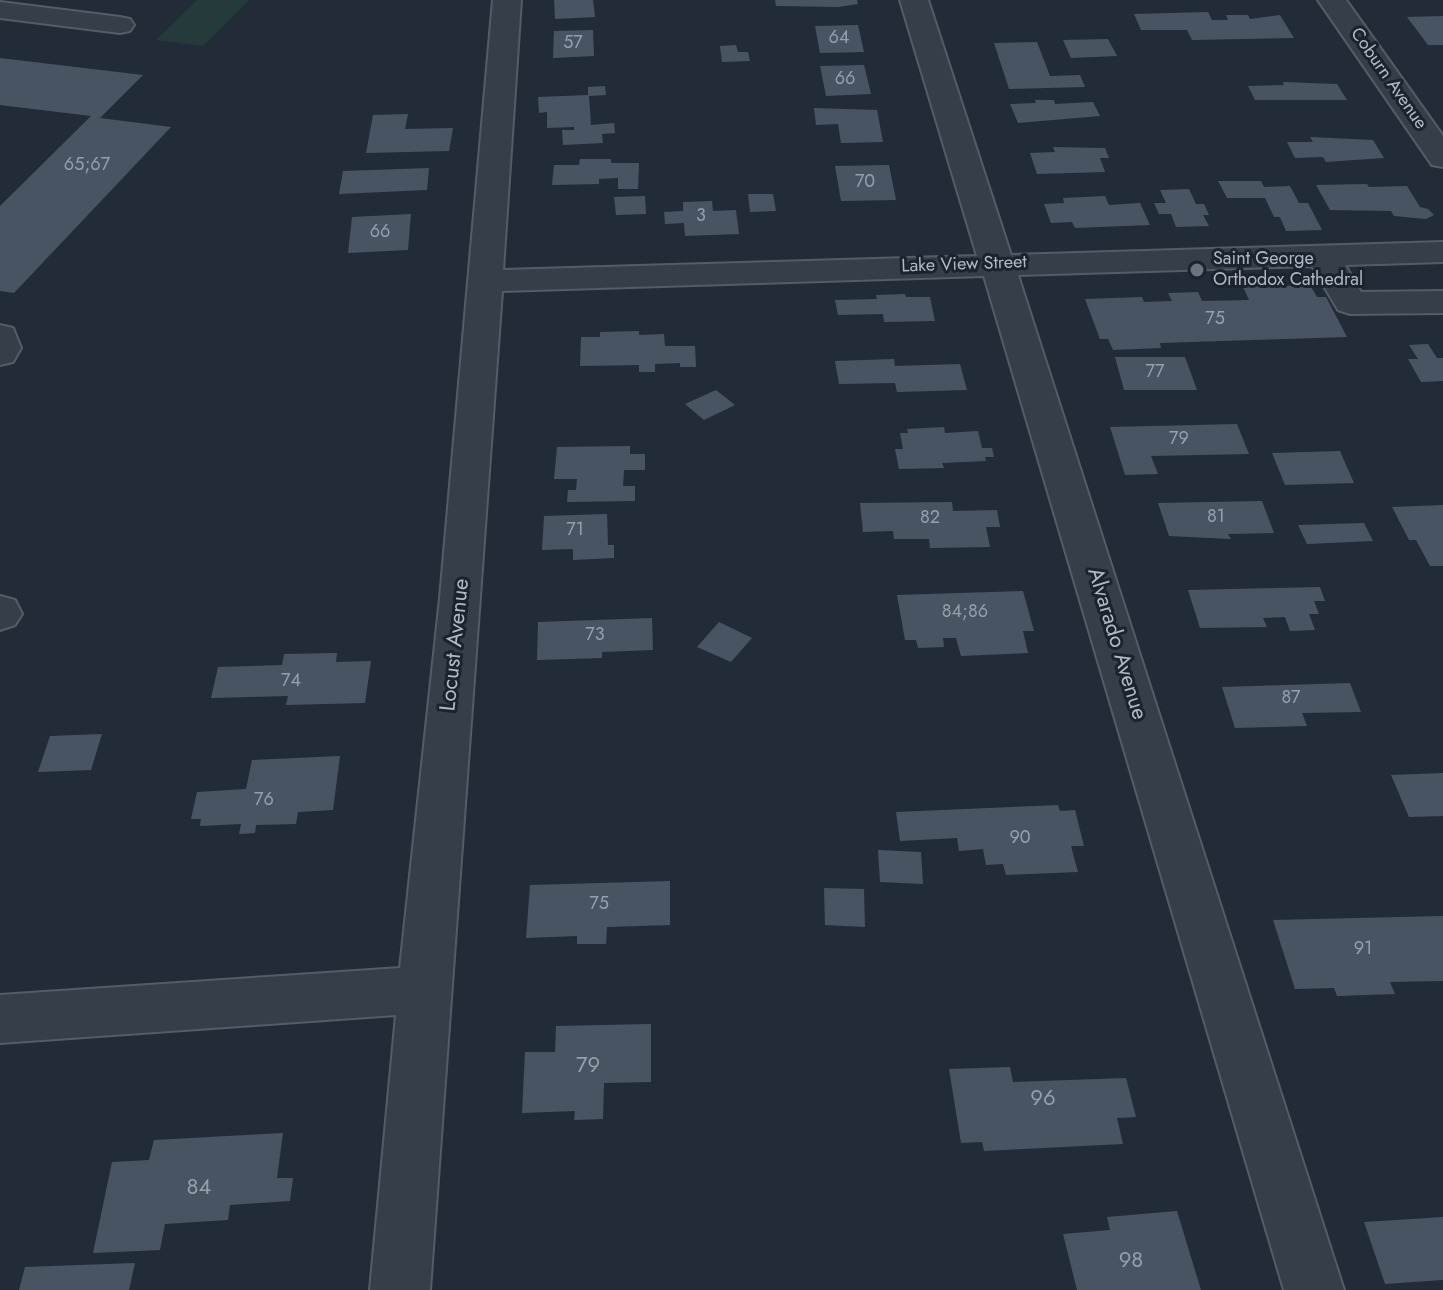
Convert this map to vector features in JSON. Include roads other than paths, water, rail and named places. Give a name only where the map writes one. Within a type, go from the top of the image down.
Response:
[{"type":"street","name":"Locust Avenue","points":[[400,1290],[507,0]]},
{"type":"street","name":"Alvarado Avenue","points":[[914,0],[1117,646],[1314,1290]]},
{"type":"street","name":"Coburn Avenue","points":[[1332,0],[1443,158]]},
{"type":"street","points":[[0,10],[120,25]]},
{"type":"street","name":"Lake View Street","points":[[485,281],[1443,252]]},
{"type":"street","points":[[1323,256],[1350,303],[1443,302]]},
{"type":"street","points":[[0,336],[3,348],[0,354]]},
{"type":"street","points":[[0,1019],[426,990]]},
{"type":"place","name":"Saint George Orthodox Cathedral","points":[[1197,270]]}]
